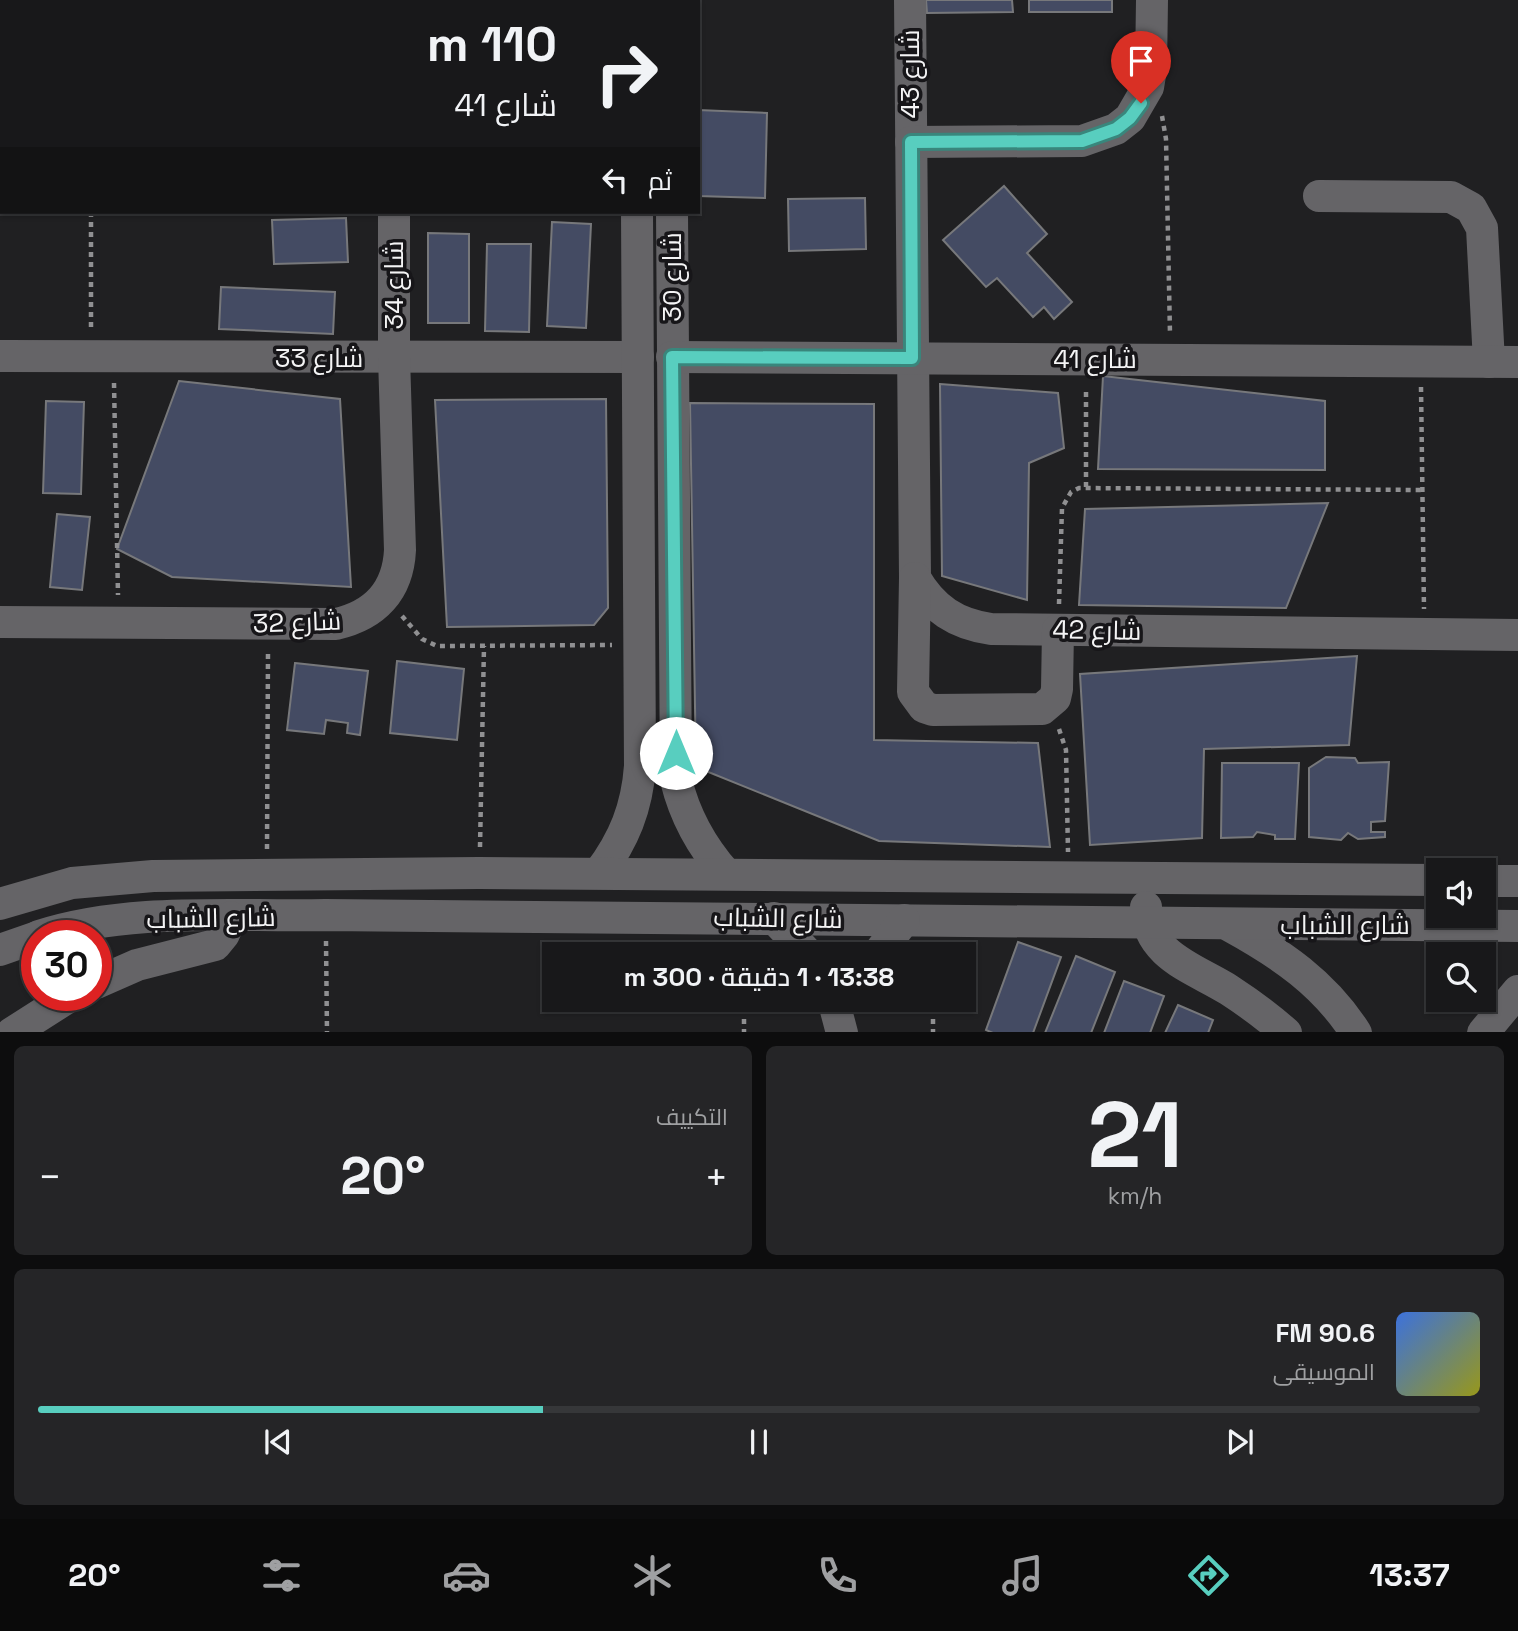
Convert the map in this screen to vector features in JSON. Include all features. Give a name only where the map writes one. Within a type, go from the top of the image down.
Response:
[{"type":"street","name":"شارع 43","points":[[910,0],[912,358]]},
{"type":"street","points":[[911,142],[1082,141],[1100,137],[1130,118],[1148,87],[1151,69],[1152,0]]},
{"type":"street","points":[[1319,196],[1451,198],[1471,208],[1482,228],[1503,362]]},
{"type":"street","name":"شارع 34","points":[[394,214],[394,358]]},
{"type":"street","name":"شارع 30","points":[[599,873],[614,852],[634,809],[640,766],[638,214]]},
{"type":"street","name":"شارع 30","points":[[672,214],[676,780],[681,802],[699,841],[726,874]]},
{"type":"street","points":[[638,288],[672,287]]},
{"type":"street","name":"شارع 33","points":[[0,356],[638,357]]},
{"type":"street","name":"شارع 41","points":[[672,357],[1503,362]]},
{"type":"street","name":"شارع 32","points":[[0,622],[336,624],[355,620],[371,610],[385,597],[399,567],[394,358]]},
{"type":"street","points":[[912,358],[915,578],[913,692],[924,707],[933,710],[1042,709],[1050,705],[1057,689],[1058,630]]},
{"type":"street","name":"شارع 42","points":[[915,578],[938,609],[972,626],[1058,630],[1518,635]]},
{"type":"street","points":[[640,725],[675,726]]},
{"type":"street","points":[[479,873],[479,916]]},
{"type":"street","name":"شارع الشباب","points":[[0,904],[72,883],[112,878],[267,874],[599,873],[1426,880]]},
{"type":"street","points":[[1145,878],[1146,923],[1170,956],[1236,995],[1286,1032]]},
{"type":"street","points":[[1496,881],[1518,881]]},
{"type":"street","name":"شارع الشباب","points":[[112,921],[325,915],[1518,926]]},
{"type":"street","points":[[112,976],[137,965],[215,945],[224,934],[231,917]]},
{"type":"street","points":[[774,918],[797,942]]},
{"type":"street","points":[[887,942],[904,920]]},
{"type":"street","points":[[1226,924],[1302,970],[1326,992],[1356,1032]]},
{"type":"street","name":"شارع الشباب","points":[[0,950],[21,943]]},
{"type":"street","points":[[1483,1032],[1518,991]]},
{"type":"street","points":[[12,1032],[46,1011]]},
{"type":"path","points":[[1148,87],[1158,103],[1166,139],[1171,360]]},
{"type":"path","points":[[91,214],[103,358],[118,622]]},
{"type":"path","points":[[1086,359],[1086,487]]},
{"type":"path","points":[[1421,362],[1424,634]]},
{"type":"path","points":[[1058,630],[1062,508],[1071,492],[1086,487],[1423,490]]},
{"type":"path","points":[[385,597],[422,639],[430,643],[484,646],[640,645]]},
{"type":"path","points":[[267,874],[268,624]]},
{"type":"path","points":[[479,873],[484,646]]},
{"type":"path","points":[[1050,705],[1066,750],[1068,877]]},
{"type":"path","points":[[325,915],[327,1032]]},
{"type":"path","points":[[744,1012],[744,1032]]},
{"type":"path","points":[[933,1012],[933,1032]]},
{"type":"building","points":[[926,0],[1012,0],[1013,12],[927,13]]},
{"type":"building","points":[[1029,0],[1112,0],[1112,12],[1029,12]]},
{"type":"building","points":[[700,110],[767,113],[765,198],[700,196]]},
{"type":"building","points":[[1004,186],[1047,234],[1027,253],[1072,302],[1054,319],[1044,307],[1033,317],[997,278],[986,287],[943,240]]},
{"type":"building","points":[[865,198],[866,249],[789,251],[788,199]]},
{"type":"building","points":[[346,218],[348,262],[274,264],[272,220]]},
{"type":"building","points":[[552,222],[591,224],[586,328],[547,326]]},
{"type":"building","points":[[428,233],[469,234],[469,323],[428,323]]},
{"type":"building","points":[[487,244],[531,244],[529,332],[485,331]]},
{"type":"building","points":[[221,287],[335,292],[333,334],[219,329]]},
{"type":"building","points":[[1103,376],[1325,401],[1325,470],[1098,469]]},
{"type":"building","points":[[179,381],[340,399],[351,587],[172,577],[117,549]]},
{"type":"building","points":[[940,384],[1058,393],[1064,448],[1029,463],[1027,600],[942,576]]},
{"type":"building","points":[[606,399],[608,608],[594,625],[447,627],[435,400]]},
{"type":"building","points":[[46,401],[84,402],[81,494],[43,493]]},
{"type":"building","points":[[690,403],[874,404],[874,740],[1038,743],[1050,847],[879,841],[696,767]]},
{"type":"building","points":[[1328,503],[1286,608],[1079,605],[1085,509]]},
{"type":"building","points":[[57,514],[90,517],[82,590],[50,587]]},
{"type":"building","points":[[1357,656],[1349,745],[1204,749],[1202,838],[1090,845],[1080,674]]},
{"type":"building","points":[[397,661],[464,669],[457,740],[390,733]]},
{"type":"building","points":[[295,663],[368,671],[360,735],[347,733],[348,723],[326,720],[324,734],[287,730]]},
{"type":"building","points":[[1326,757],[1355,758],[1358,763],[1389,762],[1385,821],[1371,822],[1371,832],[1385,832],[1385,837],[1358,839],[1348,833],[1341,840],[1309,837],[1309,768]]},
{"type":"building","points":[[1222,763],[1299,763],[1295,839],[1275,839],[1275,835],[1257,832],[1253,837],[1221,838]]},
{"type":"building","points":[[1018,942],[1061,957],[1033,1032],[986,1030]]},
{"type":"building","points":[[1076,956],[1115,972],[1091,1032],[1045,1032]]},
{"type":"building","points":[[1124,981],[1164,996],[1150,1032],[1104,1032]]},
{"type":"building","points":[[1178,1005],[1213,1020],[1208,1032],[1165,1032]]},
{"type":"route","points":[[676,753],[672,357],[912,358],[911,142],[1082,141],[1100,137],[1116,129],[1130,118],[1141,103]]}]
